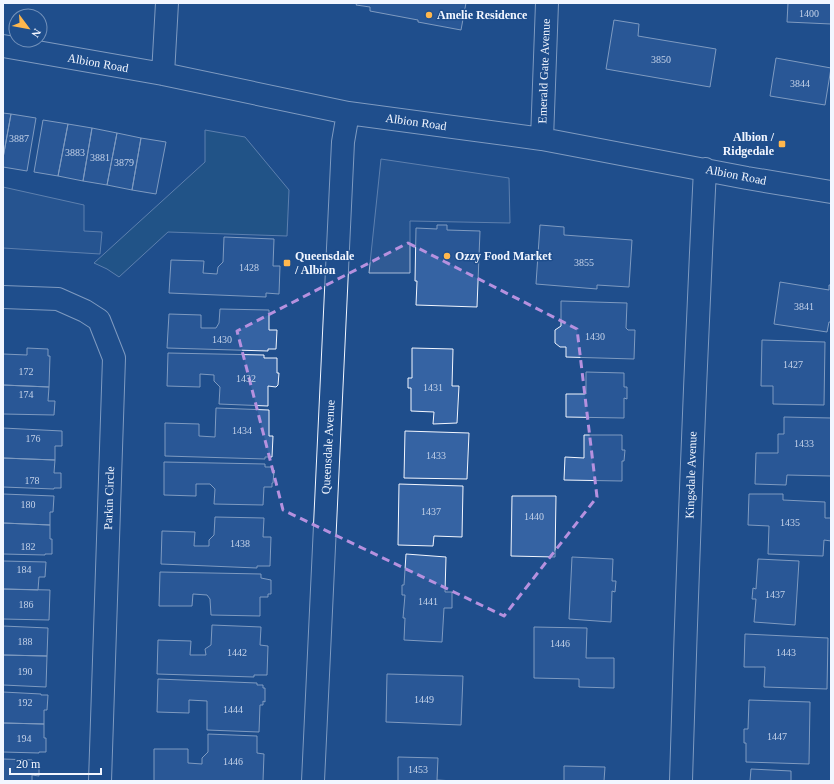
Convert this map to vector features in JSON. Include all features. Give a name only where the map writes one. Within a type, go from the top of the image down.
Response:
[{"type":"street","points":[[163,74],[167,3]]},
{"type":"street","name":"Emerald Gate Avenue","points":[[542,139],[547,3]]},
{"type":"street","name":"Albion Road","points":[[3,46],[163,74],[348,113],[542,139],[747,178],[831,192]]},
{"type":"street","name":"Queensdale Avenue","points":[[313,781],[338,227],[343,142],[348,113]]},
{"type":"street","name":"Kingsdale Avenue","points":[[681,781],[690,490],[705,169]]},
{"type":"street","name":"Parkin Circle","points":[[3,297],[58,299],[85,311],[99,320],[114,358],[100,781]]},
{"type":"highlighted area","points":[[408,243],[577,329],[597,497],[504,616],[283,510],[237,331]]},
{"type":"shaded area","points":[[205,130],[245,137],[289,190],[287,236],[168,232],[119,277],[94,263],[205,162]]},
{"type":"shaded area","points":[[381,159],[509,178],[510,223],[410,221],[410,273],[369,273]]},
{"type":"shaded area","points":[[3,187],[84,205],[84,231],[102,232],[100,254],[3,248]]},
{"type":"building","name":"Amelie Residence","points":[[357,3],[466,3],[461,30],[370,11],[370,7],[356,5]]},
{"type":"building","points":[[788,3],[831,3],[831,24],[787,22]]},
{"type":"building","points":[[614,20],[639,24],[638,36],[716,49],[710,87],[606,69]]},
{"type":"building","points":[[776,58],[831,68],[825,105],[770,96]]},
{"type":"building","points":[[3,113],[11,114],[3,158]]},
{"type":"building","points":[[11,114],[36,118],[27,171],[3,167],[3,158]]},
{"type":"building","points":[[43,120],[68,124],[58,176],[34,172]]},
{"type":"building","points":[[68,124],[92,128],[83,181],[58,176]]},
{"type":"building","points":[[92,128],[117,133],[107,185],[83,181]]},
{"type":"building","points":[[117,133],[141,138],[132,190],[107,185]]},
{"type":"building","points":[[141,138],[166,142],[156,194],[132,190]]},
{"type":"building","name":"Ozzy Food Market","points":[[437,225],[447,225],[447,230],[480,231],[477,307],[416,305],[416,228],[437,229]]},
{"type":"building","points":[[540,225],[564,227],[564,235],[632,240],[629,287],[597,285],[597,289],[536,284]]},
{"type":"building","points":[[224,237],[274,239],[273,266],[280,266],[279,294],[266,293],[266,297],[169,293],[171,260],[204,261],[203,273],[217,274],[218,267],[223,262]]},
{"type":"building","points":[[780,282],[829,290],[829,285],[831,285],[831,322],[829,322],[827,332],[774,324]]},
{"type":"building","points":[[561,301],[627,303],[626,328],[628,330],[635,330],[634,359],[566,357],[566,347],[560,347],[555,343],[555,330],[561,326]]},
{"type":"building","points":[[220,309],[269,310],[269,330],[277,330],[276,349],[268,349],[268,351],[167,348],[169,314],[201,315],[201,328],[216,328],[219,323]]},
{"type":"building","points":[[762,340],[825,342],[824,405],[773,404],[773,386],[761,386]]},
{"type":"building","points":[[27,348],[48,349],[48,356],[50,356],[49,387],[3,385],[3,354],[27,355]]},
{"type":"building","points":[[412,348],[453,349],[452,386],[459,386],[457,423],[433,424],[434,412],[411,411],[411,388],[408,388],[408,378],[412,378]]},
{"type":"building","points":[[168,353],[264,355],[264,358],[277,358],[277,373],[279,373],[278,385],[276,387],[268,386],[268,406],[219,404],[220,387],[214,381],[214,375],[200,374],[200,387],[167,386]]},
{"type":"building","points":[[586,372],[624,373],[624,387],[627,387],[627,399],[624,398],[624,418],[566,417],[566,394],[586,394]]},
{"type":"building","points":[[3,385],[49,387],[48,401],[55,401],[54,415],[3,414]]},
{"type":"building","points":[[216,408],[269,410],[269,436],[273,436],[272,457],[265,457],[265,459],[165,456],[165,423],[199,424],[199,436],[215,437]]},
{"type":"building","points":[[784,417],[831,418],[831,476],[787,475],[786,485],[755,484],[756,453],[778,453],[778,434],[784,434]]},
{"type":"building","points":[[3,428],[62,431],[62,446],[55,446],[55,460],[3,458]]},
{"type":"building","points":[[405,431],[469,433],[467,479],[404,478]]},
{"type":"building","points":[[584,435],[622,435],[622,450],[625,450],[624,461],[622,461],[622,481],[564,480],[565,457],[584,458]]},
{"type":"building","points":[[3,458],[55,460],[54,473],[61,473],[61,488],[3,487]]},
{"type":"building","points":[[164,462],[265,464],[265,467],[272,467],[272,470],[274,470],[273,483],[272,487],[264,487],[263,505],[214,504],[215,489],[210,484],[196,484],[196,496],[164,495]]},
{"type":"building","points":[[399,484],[463,486],[462,537],[434,536],[433,546],[398,545]]},
{"type":"building","points":[[3,494],[54,496],[53,512],[50,512],[50,525],[3,523]]},
{"type":"building","points":[[749,494],[783,494],[783,500],[825,502],[825,518],[831,518],[831,541],[824,540],[823,556],[768,554],[769,526],[748,525]]},
{"type":"building","points":[[512,496],[556,496],[555,557],[511,556]]},
{"type":"building","points":[[215,517],[264,518],[263,537],[271,537],[270,566],[257,566],[257,568],[161,564],[162,531],[195,532],[194,546],[209,546],[209,540],[214,535]]},
{"type":"building","points":[[3,523],[50,525],[52,554],[3,554]]},
{"type":"building","points":[[406,554],[446,557],[445,592],[452,592],[452,608],[444,608],[442,642],[404,640],[405,618],[403,618],[405,595],[402,595],[402,585],[404,585]]},
{"type":"building","points":[[572,557],[613,559],[612,581],[616,581],[615,592],[612,591],[611,622],[569,619]]},
{"type":"building","points":[[758,559],[799,561],[795,625],[754,622],[756,599],[752,599],[753,588],[756,589]]},
{"type":"building","points":[[3,561],[46,562],[45,577],[39,577],[38,590],[3,589]]},
{"type":"building","points":[[160,572],[261,574],[261,578],[271,580],[271,594],[268,594],[268,597],[260,597],[260,616],[211,615],[210,599],[207,595],[193,594],[192,606],[159,606]]},
{"type":"building","points":[[3,589],[50,590],[49,620],[3,619]]},
{"type":"building","points":[[212,625],[261,627],[260,645],[268,646],[267,675],[254,675],[254,677],[157,674],[158,640],[191,641],[190,655],[206,655],[205,649],[211,645]]},
{"type":"building","points":[[3,626],[48,628],[47,656],[3,655]]},
{"type":"building","points":[[534,627],[587,628],[586,658],[614,658],[614,688],[579,687],[579,679],[534,678]]},
{"type":"building","points":[[745,634],[828,638],[827,689],[764,687],[765,667],[744,667]]},
{"type":"building","points":[[3,655],[47,656],[46,687],[3,685]]},
{"type":"building","points":[[387,674],[463,676],[461,725],[386,722]]},
{"type":"building","points":[[158,679],[257,683],[257,685],[263,685],[263,688],[265,688],[265,702],[263,701],[263,705],[260,705],[259,732],[207,730],[207,701],[189,700],[189,713],[157,712]]},
{"type":"building","points":[[3,692],[48,695],[47,710],[44,710],[44,724],[3,723]]},
{"type":"building","points":[[749,700],[810,702],[809,764],[746,762],[744,729],[748,729]]},
{"type":"building","points":[[3,723],[44,724],[46,752],[3,752]]},
{"type":"building","points":[[208,734],[257,736],[257,753],[264,754],[263,781],[154,781],[154,749],[188,749],[188,763],[202,764],[202,758],[208,752]]},
{"type":"building","points":[[398,757],[438,758],[437,780],[455,781],[398,781]]},
{"type":"building","points":[[3,759],[32,760],[33,762],[39,762],[39,776],[32,775],[32,781],[3,781]]},
{"type":"building","points":[[564,766],[605,767],[604,781],[564,781]]},
{"type":"building","points":[[751,769],[791,771],[791,781],[750,781]]},
{"type":"place","name":"Amelie Residence","points":[[429,15]]},
{"type":"place","name":"Albion / Ridgedale","points":[[782,144]]},
{"type":"place","name":"Ozzy Food Market","points":[[447,256]]},
{"type":"place","name":"Queensdale / Albion","points":[[287,263]]}]
